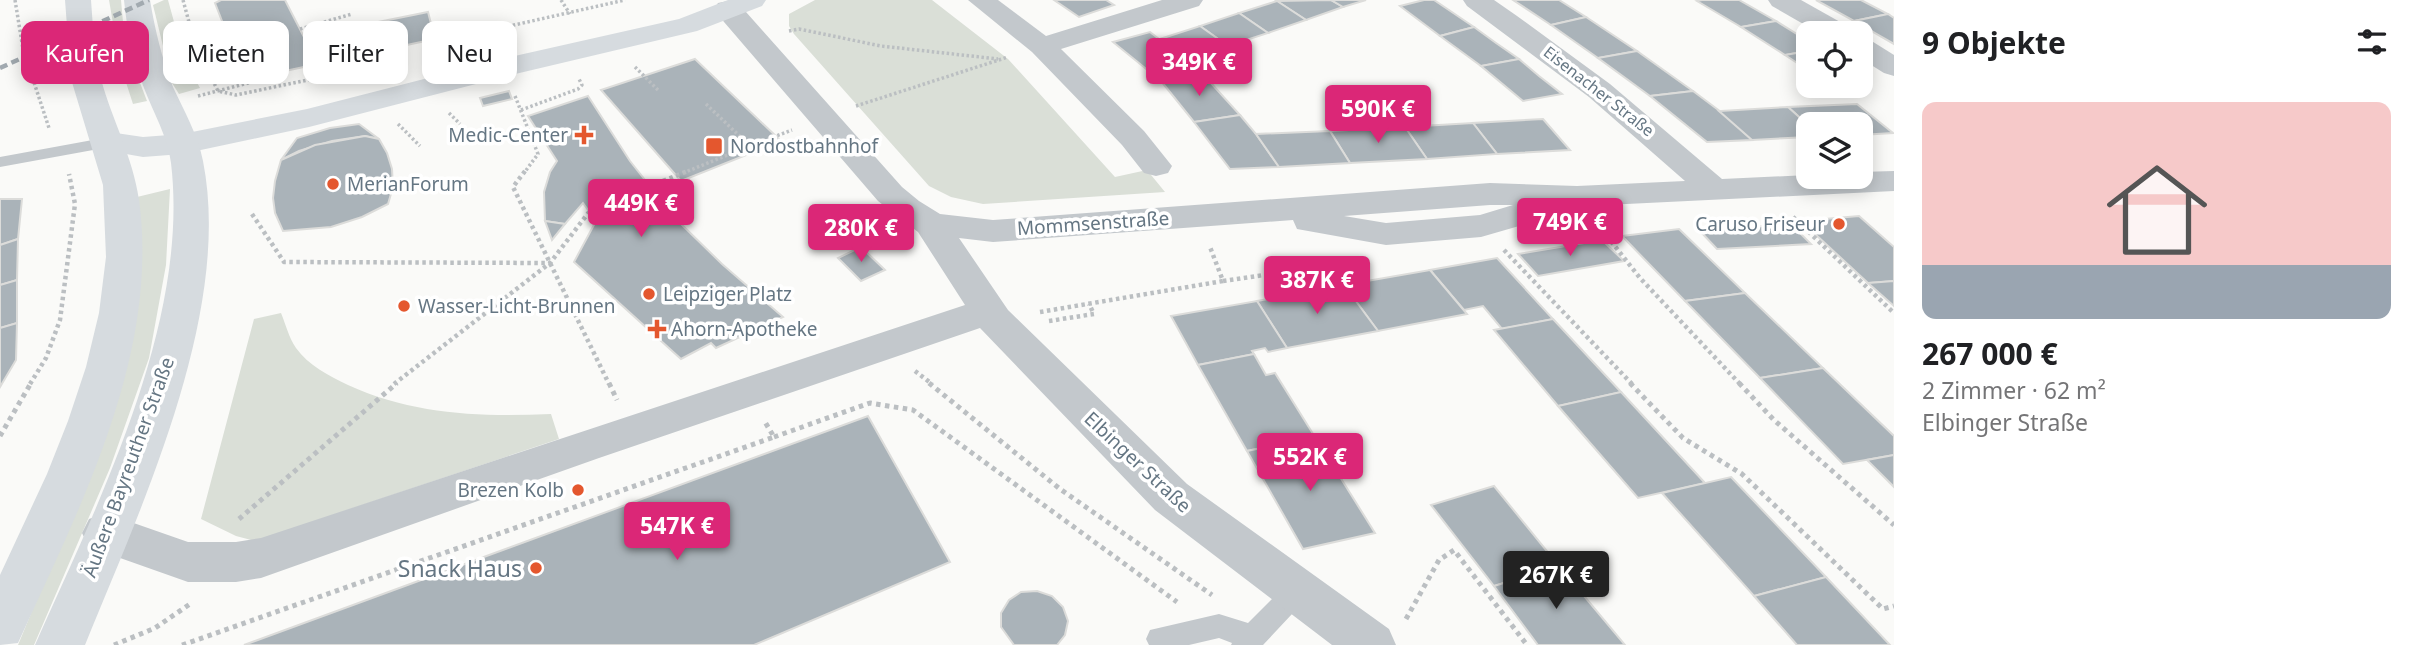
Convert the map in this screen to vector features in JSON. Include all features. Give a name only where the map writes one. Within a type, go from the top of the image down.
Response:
[{"type":"main road","points":[[0,627],[75,456],[106,365],[120,297],[124,248],[121,194],[109,142],[87,81],[78,0]]},
{"type":"main road","name":"Äußere Bayreuther Straße","points":[[60,645],[157,395],[179,315],[189,243],[187,162],[152,67],[137,0]]},
{"type":"main road","points":[[109,142],[143,147],[179,136],[389,99],[518,64],[687,25],[741,5]]},
{"type":"street","points":[[981,0],[1042,46],[1133,138],[1156,166]]},
{"type":"street","points":[[1042,46],[1191,0]]},
{"type":"street","name":"Eisenacher Straße","points":[[1476,0],[1556,55],[1653,132],[1714,190]]},
{"type":"street","points":[[1781,0],[1818,21]]},
{"type":"street","points":[[105,533],[188,562],[236,562],[261,558],[631,430],[987,313],[931,224],[890,194],[756,38],[741,5]]},
{"type":"street","points":[[1873,54],[1894,67]]},
{"type":"street","name":"Mommsenstraße","points":[[931,224],[993,231],[1490,194],[1577,197],[1894,181]]},
{"type":"street","name":"Mommsenstraße","points":[[1255,212],[1386,234],[1481,226],[1577,197]]},
{"type":"street","name":"Elbinger Straße","points":[[987,313],[1171,497],[1297,590],[1388,633]]},
{"type":"lane","points":[[0,162],[109,142]]},
{"type":"lane","points":[[1160,639],[1219,626],[1252,637],[1297,590]]},
{"type":"path","points":[[0,436],[46,358],[60,320],[75,204],[64,149],[51,133],[21,41],[15,19],[15,0]]},
{"type":"path","points":[[183,0],[192,38],[206,75],[218,91],[236,95]]},
{"type":"path","points":[[562,0],[570,14]]},
{"type":"path","points":[[517,25],[625,0]]},
{"type":"path","points":[[300,29],[352,14]]},
{"type":"path","points":[[786,31],[799,29],[881,46],[1001,59]]},
{"type":"path","points":[[650,186],[825,118],[1042,46]]},
{"type":"path","points":[[629,61],[659,91]]},
{"type":"path","points":[[521,110],[578,89],[582,85],[576,73]]},
{"type":"path","points":[[218,91],[245,84]]},
{"type":"path","points":[[517,100],[538,154],[513,187],[631,430]]},
{"type":"path","points":[[706,104],[750,146]]},
{"type":"path","points":[[452,118],[460,124]]},
{"type":"path","points":[[411,137],[420,146]]},
{"type":"path","points":[[1763,188],[1894,313]]},
{"type":"path","points":[[1577,197],[1640,278],[1773,420],[1894,525]]},
{"type":"path","points":[[188,562],[377,398],[550,263],[589,212]]},
{"type":"path","points":[[252,214],[284,262],[550,263]]},
{"type":"path","points":[[1067,308],[1223,281],[1197,216]]},
{"type":"path","points":[[1481,226],[1683,438],[1742,474],[1883,609],[1894,606]]},
{"type":"path","points":[[852,234],[859,231]]},
{"type":"path","points":[[1076,317],[1094,314],[1089,304]]},
{"type":"path","points":[[914,370],[1060,489],[1252,637]]},
{"type":"path","points":[[182,645],[870,403],[913,410],[1173,599],[1219,626]]},
{"type":"path","points":[[774,437],[764,421],[777,417]]},
{"type":"path","points":[[1388,633],[1439,560],[1454,550],[1527,645]]},
{"type":"shaded area","points":[[109,0],[121,0],[123,21],[113,21]]},
{"type":"shaded area","points":[[168,0],[174,21],[163,21],[163,46],[153,5]]},
{"type":"shaded area","points":[[815,0],[932,0],[1008,59],[1115,177],[1147,170],[1165,192],[983,204],[951,197],[929,186],[789,26],[789,14]]},
{"type":"shaded area","points":[[126,84],[140,84],[147,101],[133,104]]},
{"type":"shaded area","points":[[173,84],[198,84],[200,88],[179,94]]},
{"type":"shaded area","points":[[170,189],[166,265],[149,358],[110,468],[34,645],[18,645],[78,500],[137,306],[141,273],[137,197]]},
{"type":"shaded area","points":[[281,313],[291,340],[301,354],[319,370],[348,385],[398,403],[448,412],[551,414],[559,439],[255,541],[236,536],[201,519],[254,319]]},
{"type":"building","points":[[221,0],[285,0],[303,35],[303,67],[289,70],[289,21],[222,21],[215,3]]},
{"type":"building","points":[[1054,0],[1106,0],[1114,5],[1079,17]]},
{"type":"building","points":[[1331,0],[1343,7],[1306,20],[1277,1]]},
{"type":"building","points":[[1331,0],[1366,0],[1343,7]]},
{"type":"building","points":[[1434,0],[1474,27],[1440,36],[1400,6]]},
{"type":"building","points":[[1513,0],[1559,0],[1586,17],[1551,25]]},
{"type":"building","points":[[1739,0],[1776,21],[1741,27],[1697,1]]},
{"type":"building","points":[[1816,0],[1861,0],[1888,14],[1854,21]]},
{"type":"building","points":[[1277,1],[1306,20],[1268,33],[1239,13]]},
{"type":"building","points":[[428,12],[430,21],[422,21],[422,42],[408,45],[408,21],[383,21]]},
{"type":"building","points":[[1239,13],[1268,33],[1228,46],[1200,26]]},
{"type":"building","points":[[1888,14],[1894,18],[1894,44],[1873,32],[1873,21],[1854,21]]},
{"type":"building","points":[[1586,17],[1637,51],[1598,58],[1551,25]]},
{"type":"building","points":[[1776,21],[1796,34],[1796,53],[1785,55],[1741,27]]},
{"type":"building","points":[[1200,26],[1228,46],[1186,60],[1160,39]]},
{"type":"building","points":[[1474,27],[1519,59],[1481,66],[1440,36]]},
{"type":"building","points":[[1150,32],[1200,71],[1161,81],[1113,42]]},
{"type":"building","points":[[1637,51],[1693,91],[1650,96],[1598,58]]},
{"type":"building","points":[[1796,53],[1796,62],[1785,55]]},
{"type":"building","points":[[695,59],[781,141],[681,181],[601,90]]},
{"type":"building","points":[[1519,59],[1562,94],[1523,101],[1481,66]]},
{"type":"building","points":[[1200,71],[1240,115],[1194,122],[1161,81]]},
{"type":"building","points":[[509,91],[512,99],[483,106],[480,98]]},
{"type":"building","points":[[1693,91],[1729,118],[1752,140],[1707,142],[1650,96]]},
{"type":"building","points":[[588,96],[630,161],[676,219],[722,264],[783,317],[716,348],[711,343],[681,359],[574,262],[596,221],[583,203],[565,224],[545,221],[544,192],[550,172],[557,161],[528,116]]},
{"type":"building","points":[[1857,104],[1867,112],[1796,112],[1796,114],[1788,107]]},
{"type":"building","points":[[1788,107],[1796,114],[1796,138],[1752,140],[1719,111]]},
{"type":"building","points":[[1240,115],[1279,167],[1230,169],[1194,122]]},
{"type":"building","points":[[1873,117],[1893,133],[1873,134]]},
{"type":"building","points":[[1543,119],[1570,150],[1497,154],[1473,123]]},
{"type":"building","points":[[1473,123],[1497,154],[1427,159],[1405,127]]},
{"type":"building","points":[[359,124],[379,139],[365,136],[332,141],[299,151],[281,160],[297,138],[330,128]]},
{"type":"building","points":[[1405,127],[1427,159],[1350,163],[1330,131]]},
{"type":"building","points":[[1330,131],[1350,163],[1279,167],[1256,134]]},
{"type":"building","name":"MerianForum","points":[[365,136],[379,139],[387,153],[392,169],[393,187],[388,204],[362,217],[331,227],[283,231],[275,213],[273,198],[281,160],[315,145]]},
{"type":"building","points":[[0,199],[22,199],[18,239],[0,245]]},
{"type":"building","points":[[1859,216],[1894,247],[1894,281],[1868,283],[1801,221]]},
{"type":"building","points":[[545,221],[565,224],[552,240]]},
{"type":"building","points":[[1791,224],[1811,244],[1717,249],[1699,230]]},
{"type":"building","points":[[1679,229],[1745,293],[1685,301],[1622,236]]},
{"type":"building","points":[[18,239],[17,280],[0,285],[0,245]]},
{"type":"building","points":[[1602,240],[1624,261],[1538,276],[1518,254]]},
{"type":"building","points":[[861,247],[885,270],[861,281],[838,258]]},
{"type":"building","points":[[1497,258],[1553,319],[1502,329],[1483,306],[1464,310],[1430,270]]},
{"type":"building","points":[[1430,270],[1467,314],[1378,331],[1344,285]]},
{"type":"building","points":[[17,280],[17,323],[0,328],[0,285]]},
{"type":"building","points":[[1894,281],[1894,306],[1868,283]]},
{"type":"building","points":[[1344,285],[1378,331],[1287,348],[1257,301]]},
{"type":"building","points":[[1745,293],[1823,368],[1760,378],[1685,301]]},
{"type":"building","points":[[1257,301],[1287,348],[1268,352],[1265,348],[1252,351],[1254,354],[1198,365],[1171,316]]},
{"type":"building","points":[[1553,319],[1621,392],[1558,406],[1494,330]]},
{"type":"building","points":[[17,323],[16,360],[0,387],[0,328]]},
{"type":"building","points":[[1254,354],[1266,375],[1275,373],[1315,437],[1247,451],[1198,365]]},
{"type":"building","points":[[1823,368],[1894,436],[1894,455],[1843,464],[1760,378]]},
{"type":"building","points":[[1621,392],[1705,483],[1638,498],[1558,406]]},
{"type":"building","points":[[868,416],[950,562],[754,645],[244,645]]},
{"type":"building","points":[[1315,437],[1375,533],[1303,549],[1247,451]]},
{"type":"building","points":[[1894,455],[1894,487],[1867,460]]},
{"type":"building","points":[[1731,477],[1826,577],[1754,596],[1662,493]]},
{"type":"building","points":[[1494,486],[1559,566],[1494,586],[1431,505]]},
{"type":"building","points":[[1559,566],[1625,645],[1538,645],[1494,586]]},
{"type":"building","points":[[1826,577],[1890,645],[1797,645],[1754,596]]},
{"type":"building","points":[[1037,591],[1052,596],[1063,607],[1068,621],[1065,635],[1057,645],[1014,645],[1001,627],[1001,613],[1009,600],[1021,592]]},
{"type":"railway","points":[[0,68],[149,0]]},
{"type":"place","name":"Medic-Center","points":[[584,135]]},
{"type":"place","name":"Nordostbahnhof","points":[[714,146]]},
{"type":"place","name":"MerianForum","points":[[333,184]]},
{"type":"place","name":"Caruso Friseur","points":[[1839,224]]},
{"type":"place","name":"Leipziger Platz","points":[[649,294]]},
{"type":"place","name":"Wasser-Licht-Brunnen","points":[[404,306]]},
{"type":"place","name":"Ahorn-Apotheke","points":[[657,329]]},
{"type":"place","name":"Brezen Kolb","points":[[578,490]]},
{"type":"place","name":"Snack Haus","points":[[536,568]]}]
